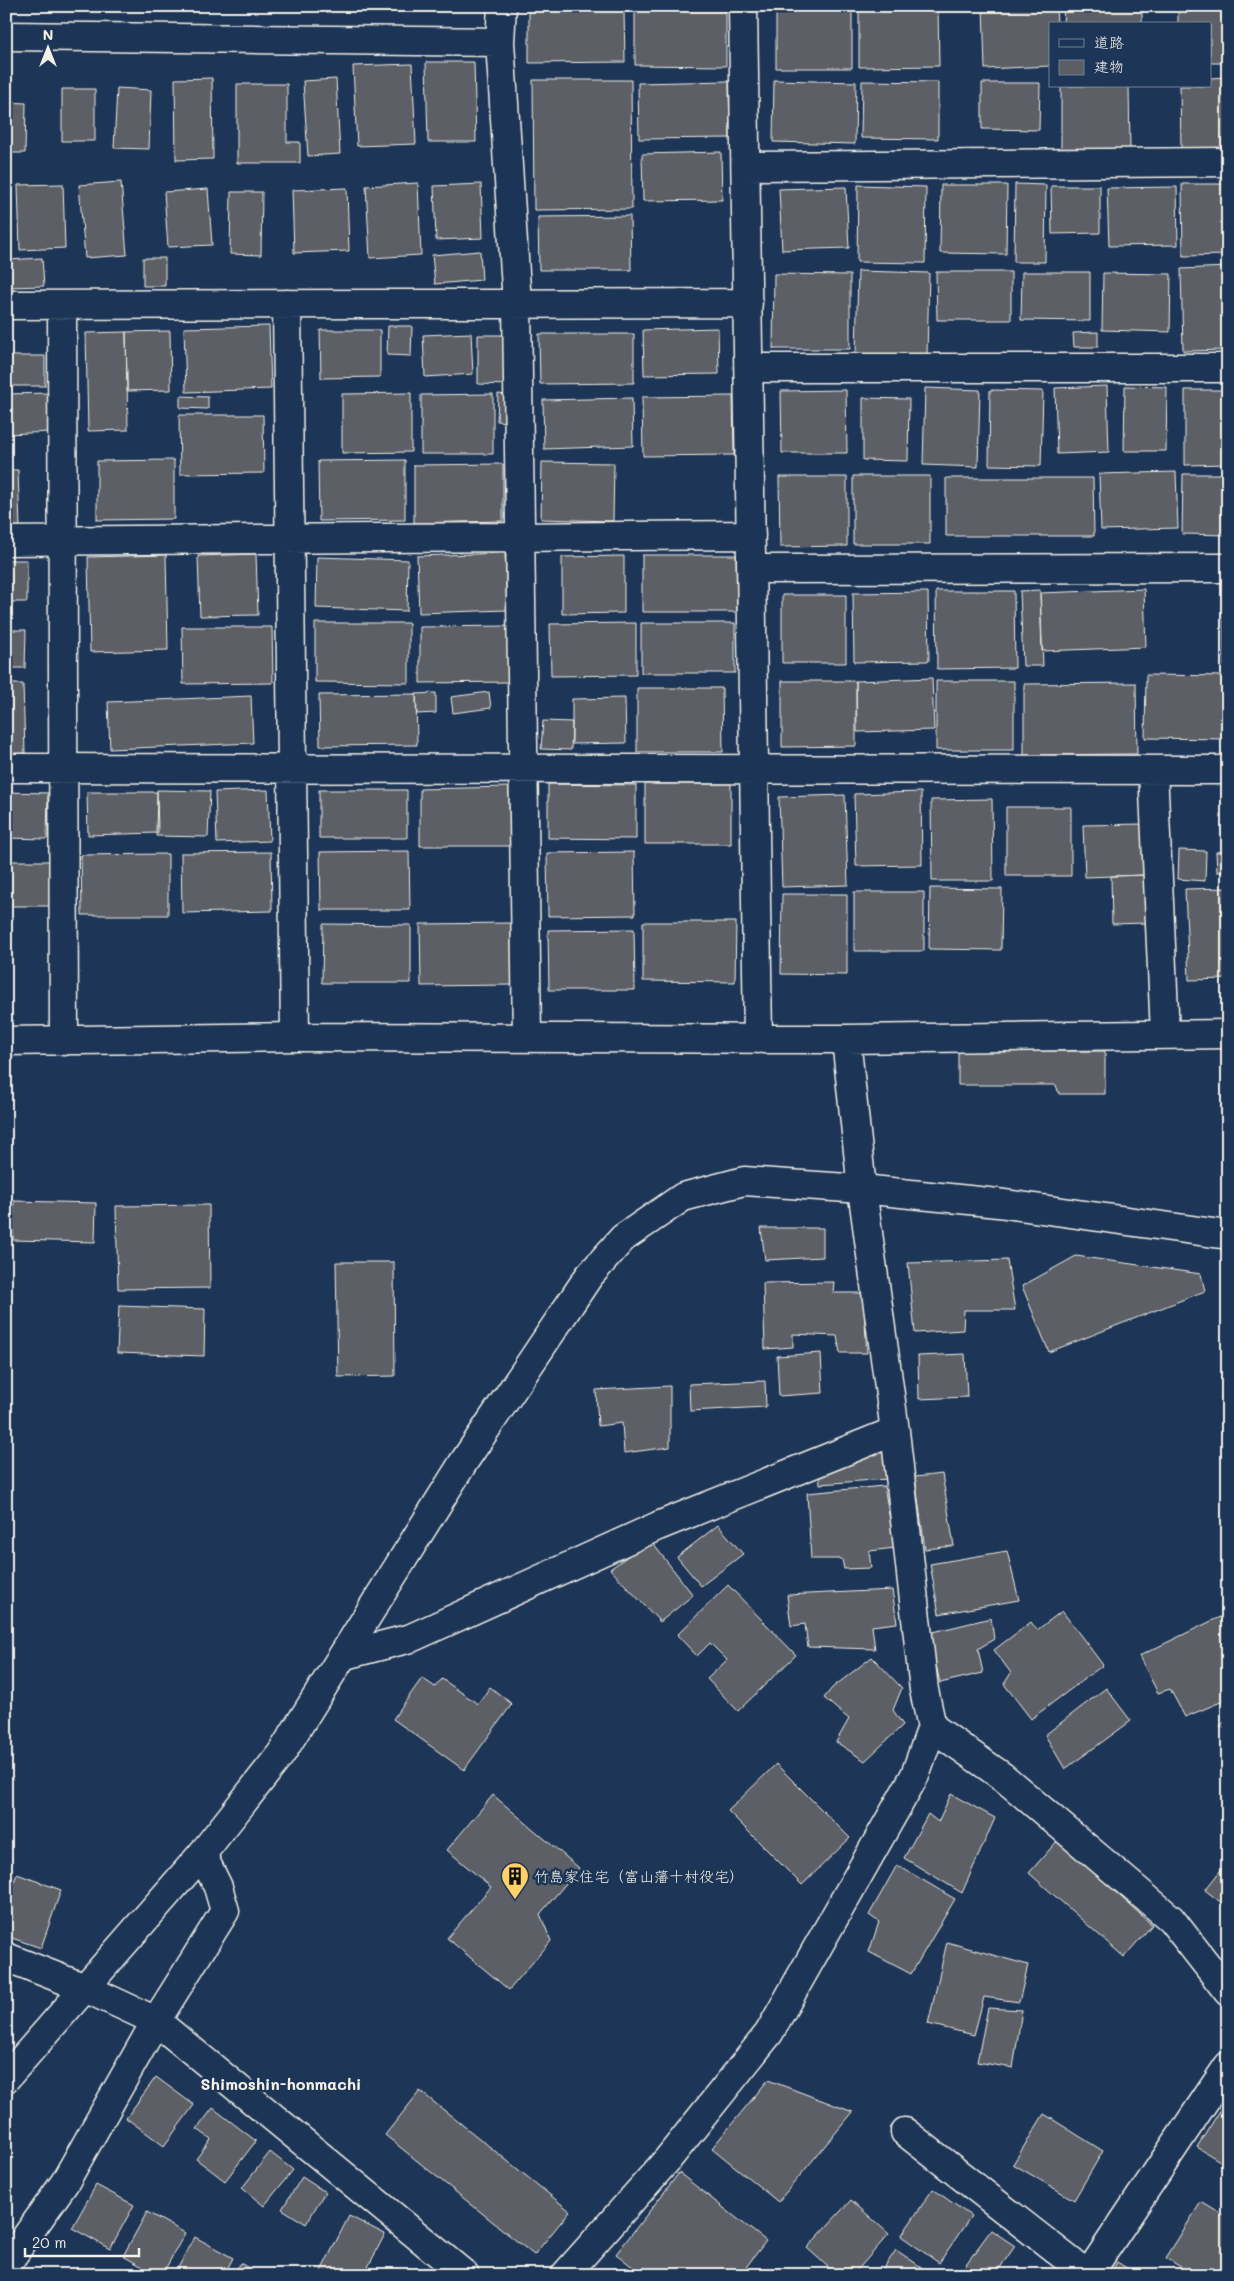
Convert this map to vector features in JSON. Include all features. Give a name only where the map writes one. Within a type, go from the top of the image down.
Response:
[{"type":"street","points":[[502,6],[500,42],[517,304],[527,1038]]},
{"type":"street","points":[[743,6],[758,1039]]},
{"type":"street","points":[[6,36],[500,42]]},
{"type":"street","points":[[746,166],[1228,162]]},
{"type":"street","points":[[6,305],[748,303]]},
{"type":"street","points":[[287,304],[295,1038]]},
{"type":"street","points":[[62,305],[64,1041]]},
{"type":"street","points":[[748,368],[1228,368]]},
{"type":"street","points":[[6,541],[751,535]]},
{"type":"street","points":[[752,569],[1228,568]]},
{"type":"street","points":[[6,768],[1228,770]]},
{"type":"street","points":[[1153,770],[1165,1034]]},
{"type":"street","points":[[6,1041],[295,1038],[846,1039],[1228,1034]]},
{"type":"street","points":[[565,2275],[668,2159],[769,2033],[916,1775],[932,1727],[924,1690],[895,1431],[862,1189],[846,1039]]},
{"type":"street","points":[[6,2078],[202,1854],[281,1754],[463,1463],[589,1276],[623,1238],[683,1197],[744,1181],[862,1189],[998,1203],[1228,1235]]},
{"type":"street","points":[[345,1654],[411,1638],[658,1526],[895,1431]]},
{"type":"street","points":[[932,1727],[1003,1778],[1171,1919],[1228,1992]]},
{"type":"street","points":[[6,2265],[65,2182],[156,2021],[225,1911],[218,1887],[202,1854]]},
{"type":"street","points":[[6,1957],[85,1988],[156,2021],[465,2275]]},
{"type":"street","points":[[905,2132],[1088,2275],[1228,2066]]},
{"type":"building","points":[[776,6],[852,6],[852,68],[776,68]]},
{"type":"building","points":[[859,6],[938,6],[939,66],[859,67]]},
{"type":"building","points":[[983,6],[1056,6],[1057,22],[1049,22],[1049,66],[985,69]]},
{"type":"building","points":[[1064,6],[1142,6],[1142,22],[1063,22]]},
{"type":"building","points":[[1178,6],[1228,6],[1228,63],[1212,63],[1212,22],[1178,22]]},
{"type":"building","points":[[635,10],[726,11],[726,66],[635,65]]},
{"type":"building","points":[[529,11],[624,11],[625,62],[529,63]]},
{"type":"building","points":[[426,62],[474,62],[476,142],[428,142]]},
{"type":"building","points":[[412,64],[416,144],[357,146],[353,66]]},
{"type":"building","points":[[1228,77],[1228,147],[1181,149],[1180,88],[1212,88],[1212,78]]},
{"type":"building","points":[[212,78],[213,159],[176,160],[175,79]]},
{"type":"building","points":[[336,79],[340,154],[308,156],[303,81]]},
{"type":"building","points":[[533,80],[631,80],[632,209],[534,210]]},
{"type":"building","points":[[774,80],[856,82],[855,144],[773,142]]},
{"type":"building","points":[[729,81],[730,138],[639,139],[638,83]]},
{"type":"building","points":[[862,81],[938,82],[938,139],[861,138]]},
{"type":"building","points":[[982,83],[1040,83],[1039,130],[982,129]]},
{"type":"building","points":[[237,84],[287,84],[287,142],[300,142],[300,163],[237,163]]},
{"type":"building","points":[[117,88],[151,90],[149,149],[114,148]]},
{"type":"building","points":[[1061,88],[1129,88],[1130,149],[1061,149]]},
{"type":"building","points":[[62,89],[95,89],[95,141],[62,141]]},
{"type":"building","points":[[6,102],[26,103],[25,153],[6,153]]},
{"type":"building","points":[[721,152],[722,200],[643,201],[642,154]]},
{"type":"building","points":[[121,182],[127,255],[85,258],[79,185]]},
{"type":"building","points":[[418,183],[421,255],[370,258],[366,186]]},
{"type":"building","points":[[63,184],[65,248],[20,250],[18,185]]},
{"type":"building","points":[[481,184],[483,238],[436,240],[434,186]]},
{"type":"building","points":[[1015,184],[1046,185],[1045,262],[1014,262]]},
{"type":"building","points":[[1182,184],[1228,184],[1228,255],[1183,256]]},
{"type":"building","points":[[858,185],[926,187],[925,263],[857,262]]},
{"type":"building","points":[[941,185],[1007,185],[1006,254],[940,253]]},
{"type":"building","points":[[1051,186],[1100,186],[1100,233],[1052,234]]},
{"type":"building","points":[[846,187],[849,248],[782,250],[779,189]]},
{"type":"building","points":[[1177,187],[1178,245],[1109,246],[1107,188]]},
{"type":"building","points":[[347,188],[349,251],[294,253],[292,190]]},
{"type":"building","points":[[208,189],[212,245],[168,247],[164,192]]},
{"type":"building","points":[[231,192],[262,192],[261,255],[230,254]]},
{"type":"building","points":[[630,216],[631,270],[539,270],[538,217]]},
{"type":"building","points":[[480,251],[482,280],[435,284],[432,255]]},
{"type":"building","points":[[42,258],[44,286],[8,287],[7,260]]},
{"type":"building","points":[[143,258],[165,258],[165,286],[143,286]]},
{"type":"building","points":[[1228,267],[1228,350],[1183,351],[1181,269]]},
{"type":"building","points":[[858,271],[929,273],[927,356],[856,354]]},
{"type":"building","points":[[936,272],[1011,272],[1011,320],[937,320]]},
{"type":"building","points":[[1022,272],[1090,272],[1090,321],[1021,320]]},
{"type":"building","points":[[1103,273],[1171,274],[1170,332],[1102,330]]},
{"type":"building","points":[[774,274],[850,275],[850,349],[773,349]]},
{"type":"building","points":[[269,326],[271,389],[186,392],[184,328]]},
{"type":"building","points":[[388,326],[412,326],[411,356],[387,355]]},
{"type":"building","points":[[718,328],[719,374],[644,375],[643,330]]},
{"type":"building","points":[[320,330],[380,330],[380,377],[321,378]]},
{"type":"building","points":[[170,331],[171,390],[127,391],[126,332]]},
{"type":"building","points":[[126,332],[128,430],[88,431],[86,333]]},
{"type":"building","points":[[1098,332],[1098,347],[1074,347],[1073,333]]},
{"type":"building","points":[[471,333],[473,374],[425,377],[423,335]]},
{"type":"building","points":[[539,334],[634,334],[634,383],[540,384]]},
{"type":"building","points":[[478,335],[511,335],[510,385],[478,384]]},
{"type":"building","points":[[8,356],[45,356],[45,386],[8,386]]},
{"type":"building","points":[[1107,386],[1109,452],[1057,454],[1055,388]]},
{"type":"building","points":[[1125,386],[1167,387],[1166,451],[1124,451]]},
{"type":"building","points":[[925,388],[980,390],[978,467],[923,465]]},
{"type":"building","points":[[846,390],[847,453],[782,453],[781,391]]},
{"type":"building","points":[[990,390],[1043,391],[1041,466],[989,465]]},
{"type":"building","points":[[1185,390],[1228,390],[1228,464],[1185,465]]},
{"type":"building","points":[[50,393],[51,432],[6,434],[6,394]]},
{"type":"building","points":[[411,393],[411,452],[342,453],[342,394]]},
{"type":"building","points":[[493,394],[493,454],[421,454],[421,395]]},
{"type":"building","points":[[498,394],[507,395],[506,422],[497,421]]},
{"type":"building","points":[[180,396],[208,397],[208,409],[180,408]]},
{"type":"building","points":[[733,396],[734,455],[643,456],[642,397]]},
{"type":"building","points":[[632,398],[633,446],[544,449],[543,400]]},
{"type":"building","points":[[863,398],[909,399],[908,461],[863,460]]},
{"type":"building","points":[[179,415],[263,415],[264,473],[180,474]]},
{"type":"building","points":[[174,460],[174,519],[97,520],[97,461]]},
{"type":"building","points":[[405,460],[405,520],[319,521],[318,461]]},
{"type":"building","points":[[542,462],[614,463],[613,521],[541,519]]},
{"type":"building","points":[[503,464],[503,521],[414,523],[414,465]]},
{"type":"building","points":[[6,470],[18,470],[20,528],[6,529]]},
{"type":"building","points":[[1176,472],[1178,528],[1101,530],[1099,474]]},
{"type":"building","points":[[1183,474],[1228,474],[1228,535],[1182,534]]},
{"type":"building","points":[[853,476],[930,476],[930,544],[853,544]]},
{"type":"building","points":[[779,477],[847,477],[847,546],[780,547]]},
{"type":"building","points":[[946,478],[1093,478],[1094,536],[946,536]]},
{"type":"building","points":[[505,553],[507,610],[419,613],[417,556]]},
{"type":"building","points":[[256,554],[258,615],[200,616],[198,556]]},
{"type":"building","points":[[166,555],[168,650],[90,652],[88,557]]},
{"type":"building","points":[[642,555],[736,555],[737,612],[642,612]]},
{"type":"building","points":[[624,556],[624,613],[562,614],[562,557]]},
{"type":"building","points":[[317,557],[408,560],[407,611],[316,608]]},
{"type":"building","points":[[6,560],[27,560],[27,602],[6,602]]},
{"type":"building","points":[[1144,589],[1146,647],[1042,651],[1040,593]]},
{"type":"building","points":[[1040,590],[1043,666],[1023,666],[1020,591]]},
{"type":"building","points":[[936,591],[1014,591],[1015,668],[937,669]]},
{"type":"building","points":[[928,592],[929,661],[854,662],[853,593]]},
{"type":"building","points":[[782,595],[846,595],[846,663],[782,663]]},
{"type":"building","points":[[1223,599],[1228,599],[1228,667],[1224,667]]},
{"type":"building","points":[[315,623],[409,623],[409,683],[315,682]]},
{"type":"building","points":[[636,623],[636,675],[551,676],[550,624]]},
{"type":"building","points":[[641,623],[735,623],[735,673],[641,673]]},
{"type":"building","points":[[509,626],[509,682],[420,683],[420,627]]},
{"type":"building","points":[[182,627],[272,627],[273,683],[183,684]]},
{"type":"building","points":[[6,630],[26,630],[25,668],[6,668]]},
{"type":"building","points":[[1146,675],[1228,676],[1228,739],[1145,738]]},
{"type":"building","points":[[932,678],[934,730],[857,732],[856,681]]},
{"type":"building","points":[[782,681],[856,681],[856,746],[782,747]]},
{"type":"building","points":[[936,681],[1014,681],[1014,750],[936,750]]},
{"type":"building","points":[[1136,683],[1137,754],[1024,755],[1024,684]]},
{"type":"building","points":[[6,684],[23,684],[25,753],[6,754]]},
{"type":"building","points":[[637,688],[722,688],[723,752],[637,752]]},
{"type":"building","points":[[489,692],[491,708],[453,713],[451,697]]},
{"type":"building","points":[[436,693],[436,713],[417,714],[416,694]]},
{"type":"building","points":[[416,694],[417,745],[320,746],[319,695]]},
{"type":"building","points":[[251,696],[253,743],[110,749],[108,702]]},
{"type":"building","points":[[625,698],[626,743],[572,744],[572,699]]},
{"type":"building","points":[[543,721],[572,722],[571,750],[541,749]]},
{"type":"building","points":[[548,784],[636,785],[636,839],[548,838]]},
{"type":"building","points":[[645,784],[731,784],[731,844],[645,844]]},
{"type":"building","points":[[509,787],[510,846],[420,846],[420,789]]},
{"type":"building","points":[[157,790],[210,791],[208,837],[156,836]]},
{"type":"building","points":[[268,790],[270,841],[217,843],[215,792]]},
{"type":"building","points":[[319,790],[407,790],[407,838],[319,838]]},
{"type":"building","points":[[6,792],[48,793],[47,839],[6,838]]},
{"type":"building","points":[[87,792],[157,792],[158,833],[88,835]]},
{"type":"building","points":[[921,792],[922,865],[856,866],[854,794]]},
{"type":"building","points":[[845,795],[848,885],[782,887],[779,797]]},
{"type":"building","points":[[992,799],[993,881],[932,881],[931,800]]},
{"type":"building","points":[[1006,807],[1071,807],[1071,876],[1006,876]]},
{"type":"building","points":[[1144,824],[1146,875],[1085,877],[1083,825]]},
{"type":"building","points":[[1179,850],[1206,851],[1205,881],[1178,879]]},
{"type":"building","points":[[409,851],[410,910],[321,910],[320,852]]},
{"type":"building","points":[[1228,851],[1228,872],[1217,872],[1216,852]]},
{"type":"building","points":[[271,852],[272,911],[182,913],[181,853]]},
{"type":"building","points":[[634,852],[635,915],[548,916],[547,853]]},
{"type":"building","points":[[168,854],[168,915],[82,915],[81,855]]},
{"type":"building","points":[[6,861],[56,861],[56,906],[6,906]]},
{"type":"building","points":[[1146,875],[1147,923],[1112,924],[1111,876]]},
{"type":"building","points":[[930,888],[1002,889],[1001,950],[929,949]]},
{"type":"building","points":[[1228,888],[1228,979],[1189,980],[1185,889]]},
{"type":"building","points":[[854,892],[924,892],[924,951],[854,951]]},
{"type":"building","points":[[782,894],[847,894],[847,975],[781,974]]},
{"type":"building","points":[[643,922],[736,922],[735,982],[643,981]]},
{"type":"building","points":[[511,923],[512,985],[421,986],[420,924]]},
{"type":"building","points":[[323,924],[411,925],[411,983],[322,983]]},
{"type":"building","points":[[634,929],[635,990],[549,990],[548,930]]},
{"type":"building","points":[[958,1051],[1105,1051],[1105,1094],[1059,1094],[1056,1085],[958,1085]]},
{"type":"building","points":[[14,1201],[96,1203],[95,1242],[13,1240]]},
{"type":"building","points":[[209,1205],[210,1288],[118,1289],[116,1206]]},
{"type":"building","points":[[761,1228],[823,1228],[823,1257],[765,1260]]},
{"type":"building","points":[[1076,1256],[1201,1274],[1205,1291],[1049,1352],[1022,1286]]},
{"type":"building","points":[[1007,1260],[1015,1310],[964,1310],[963,1330],[915,1333],[908,1263]]},
{"type":"building","points":[[336,1262],[394,1262],[395,1376],[338,1377]]},
{"type":"building","points":[[834,1282],[833,1293],[863,1293],[867,1353],[840,1353],[837,1336],[793,1334],[793,1347],[765,1349],[763,1283]]},
{"type":"building","points":[[119,1306],[205,1309],[204,1356],[117,1353]]},
{"type":"building","points":[[821,1353],[823,1393],[779,1396],[777,1356]]},
{"type":"building","points":[[965,1354],[967,1397],[919,1399],[918,1356]]},
{"type":"building","points":[[765,1381],[766,1407],[690,1411],[689,1384]]},
{"type":"building","points":[[670,1386],[670,1447],[624,1453],[622,1423],[598,1426],[596,1390]]},
{"type":"building","points":[[884,1450],[887,1479],[820,1484],[819,1472]]},
{"type":"building","points":[[942,1474],[954,1546],[925,1549],[915,1477]]},
{"type":"building","points":[[884,1486],[895,1548],[869,1551],[871,1568],[844,1569],[842,1559],[811,1559],[807,1493]]},
{"type":"building","points":[[718,1525],[743,1554],[701,1586],[677,1557]]},
{"type":"building","points":[[650,1540],[693,1595],[660,1622],[610,1569]]},
{"type":"building","points":[[1007,1551],[1019,1600],[939,1614],[930,1564]]},
{"type":"building","points":[[728,1585],[796,1655],[738,1711],[707,1679],[727,1660],[710,1643],[697,1656],[677,1635]]},
{"type":"building","points":[[892,1590],[897,1623],[872,1626],[875,1649],[808,1647],[805,1624],[791,1626],[787,1595]]},
{"type":"building","points":[[1062,1611],[1103,1665],[1031,1719],[1004,1684],[1011,1673],[994,1650],[1031,1622],[1037,1630]]},
{"type":"building","points":[[1228,1613],[1228,1699],[1185,1717],[1170,1689],[1158,1693],[1139,1656]]},
{"type":"building","points":[[991,1618],[994,1639],[978,1649],[983,1673],[940,1683],[929,1633]]},
{"type":"building","points":[[872,1657],[902,1688],[893,1710],[903,1725],[865,1761],[836,1742],[849,1719],[824,1698],[832,1688]]},
{"type":"building","points":[[422,1678],[435,1687],[442,1679],[478,1704],[490,1687],[512,1704],[464,1770],[393,1719]]},
{"type":"building","points":[[1106,1688],[1131,1721],[1065,1769],[1045,1735]]},
{"type":"building","points":[[1228,1718],[1228,1731],[1220,1726]]},
{"type":"building","points":[[776,1764],[850,1838],[802,1885],[728,1811]]},
{"type":"building","points":[[951,1794],[995,1818],[962,1893],[904,1858],[928,1814],[938,1822]]},
{"type":"building","name":"竹島家住宅（富山藩十村役宅）","points":[[493,1795],[579,1868],[540,1914],[551,1941],[509,1990],[447,1938],[491,1887],[447,1850]]},
{"type":"building","points":[[1058,1840],[1152,1925],[1124,1957],[1029,1873]]},
{"type":"building","points":[[1228,1861],[1228,1908],[1205,1890]]},
{"type":"building","points":[[897,1865],[955,1899],[911,1974],[869,1952],[879,1922],[869,1915]]},
{"type":"building","points":[[17,1874],[61,1890],[41,1948],[6,1936],[13,1916],[6,1913],[6,1902]]},
{"type":"building","points":[[947,1942],[1028,1965],[1019,2002],[984,1997],[974,2035],[928,2024]]},
{"type":"building","points":[[988,2008],[1022,2010],[1013,2068],[977,2062]]},
{"type":"building","points":[[156,2077],[194,2105],[164,2146],[126,2118]]},
{"type":"building","points":[[768,2080],[853,2112],[778,2202],[712,2148]]},
{"type":"building","points":[[420,2091],[570,2211],[534,2255],[385,2135]]},
{"type":"building","points":[[1228,2098],[1228,2166],[1197,2147]]},
{"type":"building","points":[[213,2108],[256,2141],[225,2181],[196,2159],[211,2139],[197,2129]]},
{"type":"building","points":[[1044,2114],[1103,2151],[1074,2200],[1013,2164]]},
{"type":"building","points":[[270,2152],[293,2170],[264,2206],[242,2188]]},
{"type":"building","points":[[679,2173],[766,2241],[740,2275],[643,2275],[616,2254]]},
{"type":"building","points":[[302,2177],[325,2192],[306,2224],[282,2209]]},
{"type":"building","points":[[96,2185],[134,2205],[110,2249],[72,2228]]},
{"type":"building","points":[[933,2189],[971,2216],[939,2263],[901,2236]]},
{"type":"building","points":[[851,2200],[889,2234],[853,2275],[837,2275],[807,2248]]},
{"type":"building","points":[[1201,2202],[1228,2218],[1228,2275],[1194,2275],[1166,2258]]},
{"type":"building","points":[[147,2212],[185,2233],[162,2275],[157,2275],[123,2256]]},
{"type":"building","points":[[349,2216],[385,2234],[364,2275],[324,2275],[320,2273]]},
{"type":"building","points":[[991,2230],[1015,2246],[995,2275],[958,2275]]},
{"type":"building","points":[[195,2237],[233,2258],[224,2275],[174,2275]]},
{"type":"building","points":[[896,2250],[933,2275],[879,2275]]},
{"type":"building","points":[[1117,2262],[1138,2275],[1109,2275]]},
{"type":"building","points":[[240,2263],[261,2275],[233,2275]]},
{"type":"place","name":"竹島家住宅（富山藩十村役宅）","points":[[515,1900]]},
{"type":"district","name":"Shimoshin-honmachi","points":[[281,2083]]}]
